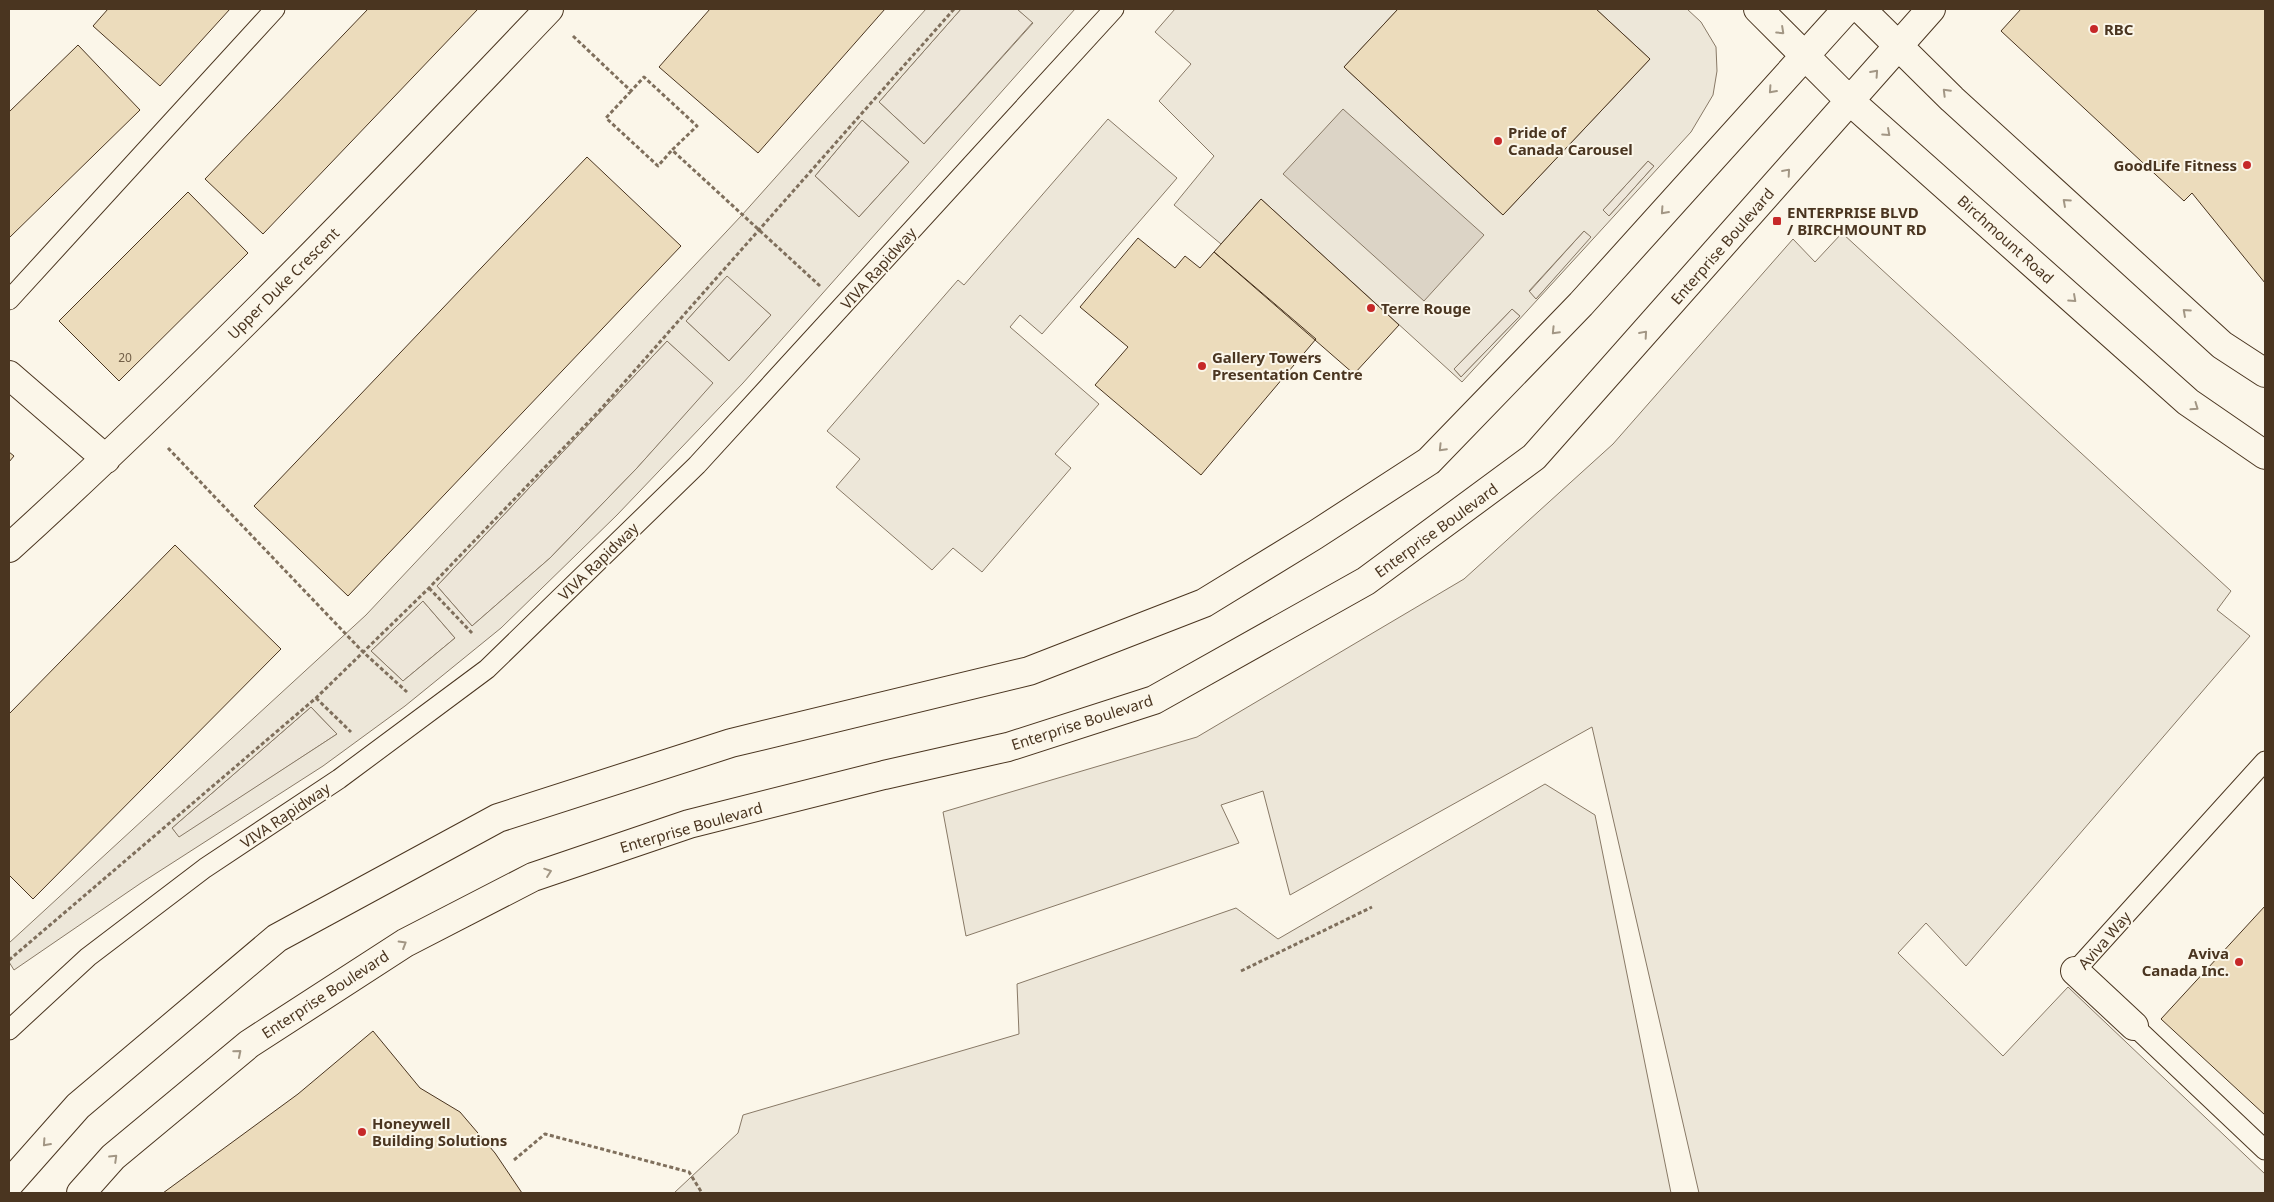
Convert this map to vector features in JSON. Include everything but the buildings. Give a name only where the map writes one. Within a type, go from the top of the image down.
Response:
[{"type":"main road","name":"Birchmount Road","points":[[1758,9],[1805,53],[1850,101],[2188,402],[2265,455]]},
{"type":"main road","points":[[9,1184],[78,1106],[277,938],[498,818],[731,743],[1028,671],[1204,603],[1315,535],[1428,461],[1581,304],[1805,53],[1847,9]]},
{"type":"main road","points":[[1861,9],[1952,99],[2222,345],[2265,373]]},
{"type":"main road","name":"Enterprise Boulevard","points":[[81,1193],[114,1157],[249,1044],[405,943],[533,877],[689,824],[884,775],[1008,747],[1154,700],[1366,581],[1534,457],[1931,9]]},
{"type":"main road","name":"Upper Duke Crescent","points":[[9,548],[106,459],[387,180],[548,10]]},
{"type":"main road","points":[[9,375],[106,459]]},
{"type":"main road","name":"Aviva Way","points":[[2075,971],[2134,1026]]},
{"type":"lane","points":[[9,300],[275,9]]},
{"type":"lane","name":"VIVA Rapidway","points":[[9,1030],[88,957],[189,880],[339,779],[487,669],[697,465],[1114,9]]},
{"type":"lane","name":"Aviva Way","points":[[2075,971],[2265,761]]},
{"type":"lane","name":"Aviva Way","points":[[2134,1026],[2265,1150]]},
{"type":"path","points":[[9,960],[316,698],[430,588],[599,410],[954,9]]},
{"type":"path","points":[[548,10],[631,91]]},
{"type":"path","points":[[644,77],[696,126],[658,166],[606,118],[631,91],[644,77]]},
{"type":"path","points":[[672,150],[742,215],[760,228],[822,288]]},
{"type":"path","points":[[143,422],[362,652],[409,694]]},
{"type":"path","points":[[430,588],[472,633]]},
{"type":"path","points":[[316,698],[352,734]]},
{"type":"path","points":[[1241,971],[1372,908]]},
{"type":"path","points":[[514,1160],[545,1134],[689,1172],[702,1193]]},
{"type":"shaded area","points":[[926,9],[961,9],[879,102],[924,144],[1033,23],[1017,9],[1075,9],[743,383],[617,515],[501,628],[405,706],[323,766],[141,883],[14,970],[9,962],[9,943],[366,615],[742,215]],"holes":[[[862,120],[909,162],[859,217],[815,176]],[[727,276],[771,315],[729,361],[686,321]],[[667,341],[713,383],[637,468],[550,558],[472,626],[437,586]],[[423,601],[455,638],[403,681],[371,651]],[[311,707],[337,734],[179,837],[172,828]]]},
{"type":"shaded area","points":[[961,9],[1017,9],[1033,22],[924,144],[879,102]]},
{"type":"shaded area","points":[[1175,9],[1398,9],[1344,67],[1503,215],[1650,59],[1596,9],[1687,9],[1701,22],[1716,47],[1717,71],[1713,95],[1691,132],[1462,382],[1261,199],[1221,244],[1174,205],[1214,156],[1159,101],[1191,64],[1155,32]],"holes":[[[1648,161],[1654,166],[1609,216],[1603,210]],[[1584,231],[1591,237],[1536,299],[1529,291]],[[1512,309],[1520,316],[1461,377],[1454,369]]]},
{"type":"shaded area","points":[[1343,109],[1484,235],[1424,301],[1283,174]]},
{"type":"shaded area","points":[[1108,119],[1177,178],[1042,334],[1020,315],[1010,327],[1099,404],[1055,454],[1071,468],[982,572],[953,548],[932,570],[836,487],[860,459],[827,431],[958,280],[964,285]]},
{"type":"shaded area","points":[[862,120],[909,162],[859,217],[815,176]]},
{"type":"shaded area","points":[[1648,161],[1654,166],[1609,216],[1603,210]]},
{"type":"shaded area","points":[[1584,231],[1592,237],[1536,299],[1529,292]]},
{"type":"shaded area","points":[[1842,233],[2231,591],[2217,610],[2250,636],[1966,966],[1926,923],[1898,953],[2003,1056],[2068,987],[2265,1174],[2265,1193],[1699,1193],[1592,727],[1290,895],[1263,791],[1221,805],[1239,843],[966,936],[943,812],[1197,737],[1464,579],[1613,444],[1793,239],[1815,262]]},
{"type":"shaded area","points":[[727,275],[771,315],[729,361],[686,321]]},
{"type":"shaded area","points":[[1512,309],[1520,316],[1461,377],[1454,369]]},
{"type":"shaded area","points":[[667,341],[714,383],[637,468],[550,558],[472,626],[437,586]]},
{"type":"shaded area","points":[[423,601],[455,638],[403,681],[371,651]]},
{"type":"shaded area","points":[[311,707],[337,734],[179,838],[172,828]]},
{"type":"shaded area","points":[[1545,784],[1595,815],[1671,1193],[674,1193],[738,1133],[743,1115],[1019,1034],[1017,984],[1236,908],[1278,939]]},
{"type":"place","name":"RBC","points":[[2094,29]]},
{"type":"place","name":"Pride of Canada Carousel","points":[[1498,141]]},
{"type":"place","name":"GoodLife Fitness","points":[[2247,165]]},
{"type":"place","name":"ENTERPRISE BLVD / BIRCHMOUNT RD","points":[[1777,221]]},
{"type":"place","name":"Terre Rouge","points":[[1371,308]]},
{"type":"place","name":"Gallery Towers Presentation Centre","points":[[1202,366]]},
{"type":"place","name":"Aviva Canada Inc.","points":[[2239,962]]},
{"type":"place","name":"Honeywell Building Solutions","points":[[362,1132]]}]
